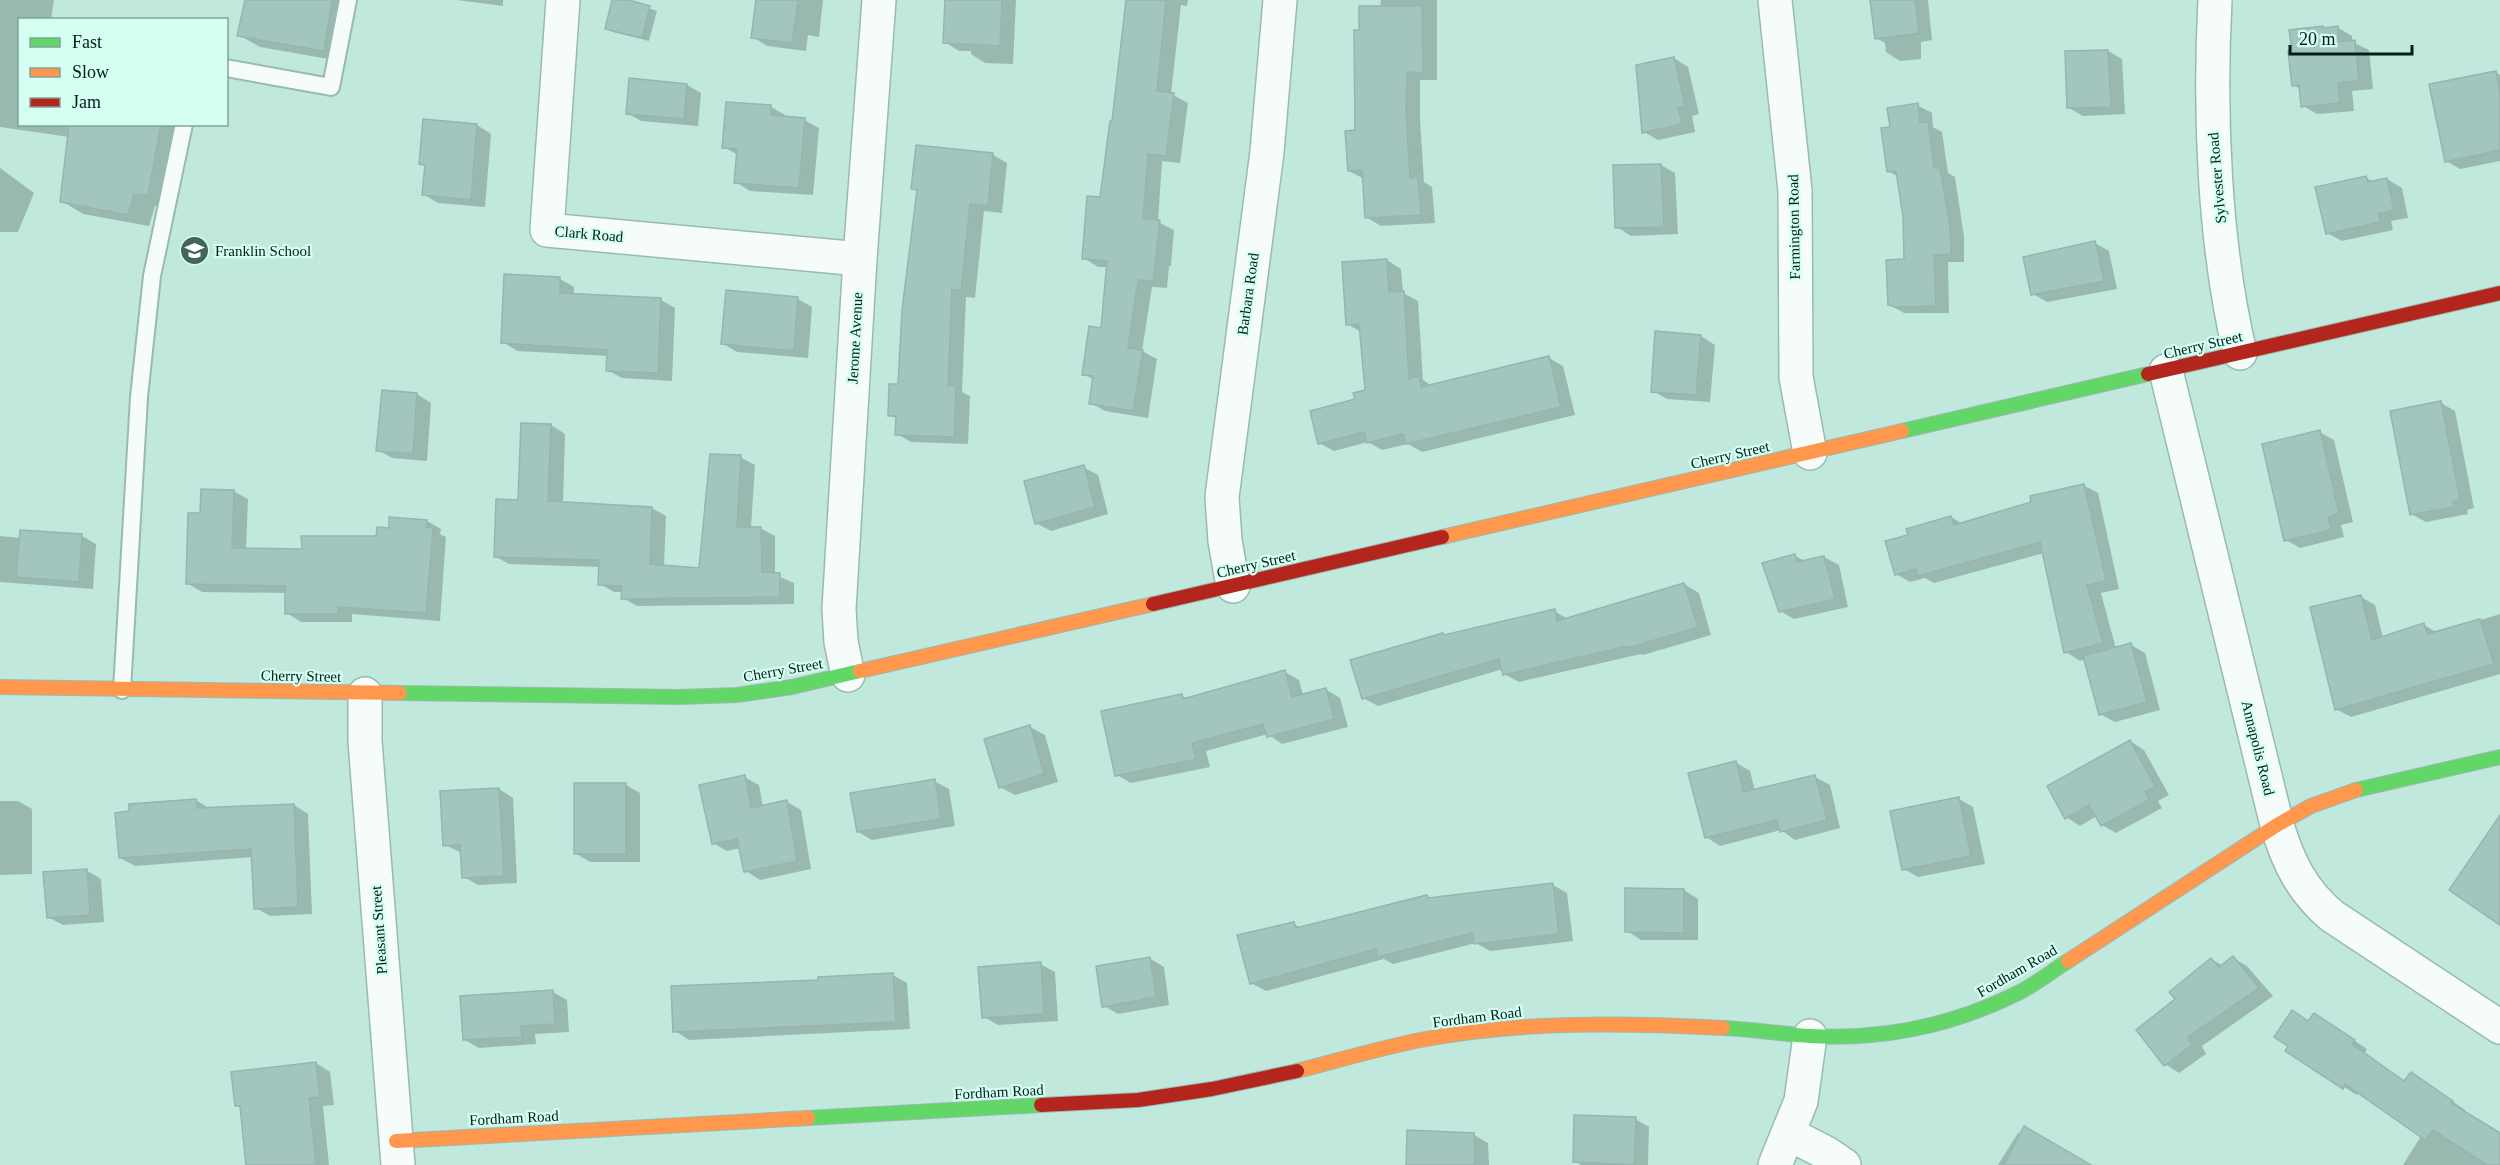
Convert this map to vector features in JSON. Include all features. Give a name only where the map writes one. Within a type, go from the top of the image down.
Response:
[{"type":"street","name":"Clark Road","points":[[563,0],[547,230],[860,259]]},
{"type":"street","name":"Jerome Avenue","points":[[849,675],[841,642],[839,609],[860,259],[879,0]]},
{"type":"street","name":"Barbara Road","points":[[1233,586],[1225,541],[1222,497],[1267,152],[1280,0]]},
{"type":"street","name":"Farmington Road","points":[[1775,0],[1795,191],[1796,377],[1810,453]]},
{"type":"street","name":"Sylvester Road","points":[[2215,0],[2213,123],[2216,175],[2229,295],[2240,353]]},
{"type":"street","name":"Cherry Street","points":[[0,687],[365,694],[708,696],[792,687],[2500,293]]},
{"type":"street","name":"Annapolis Road","points":[[2166,371],[2277,825],[2298,878],[2318,904],[2332,916],[2500,1027]]},
{"type":"street","name":"Pleasant Street","points":[[365,694],[365,749],[397,1153]]},
{"type":"street","name":"Fordham Road","points":[[397,1153],[1138,1100],[1212,1089],[1282,1075],[1426,1039],[1539,1026],[1687,1025],[1810,1036],[1861,1037],[1893,1034],[1947,1022],[1991,1006],[2036,982],[2277,825],[2311,806],[2343,793],[2500,757]]},
{"type":"street","points":[[1775,1165],[1789,1134],[1803,1093],[1810,1036]]},
{"type":"street","points":[[1789,1134],[1844,1165]]},
{"type":"lane","points":[[228,68],[331,87],[348,0]]},
{"type":"lane","points":[[122,690],[139,397],[152,276],[184,126]]},
{"type":"building","points":[[245,0],[332,0],[324,51],[237,36]]},
{"type":"building","points":[[612,0],[629,0],[650,6],[642,38],[605,29]]},
{"type":"building","points":[[756,0],[798,0],[792,43],[751,38]]},
{"type":"building","points":[[945,0],[1002,0],[1000,46],[943,43]]},
{"type":"building","points":[[1126,0],[1166,0],[1157,91],[1174,93],[1166,156],[1148,154],[1143,219],[1160,220],[1153,281],[1138,280],[1128,348],[1143,350],[1133,411],[1089,404],[1093,376],[1082,375],[1089,326],[1101,328],[1107,261],[1082,259],[1087,196],[1100,197],[1110,121],[1112,121]]},
{"type":"building","points":[[1870,0],[1915,0],[1919,33],[1875,39]]},
{"type":"building","points":[[1359,6],[1422,6],[1423,73],[1407,72],[1406,110],[1410,178],[1418,177],[1421,215],[1365,218],[1362,170],[1348,171],[1345,131],[1355,130],[1354,30],[1359,30]]},
{"type":"building","points":[[2323,26],[2323,28],[2338,26],[2339,42],[2355,40],[2359,81],[2338,83],[2340,103],[2301,107],[2299,85],[2292,86],[2288,51],[2292,50],[2289,30]]},
{"type":"building","points":[[2108,50],[2111,107],[2067,108],[2065,51]]},
{"type":"building","points":[[1674,57],[1685,106],[1678,108],[1682,124],[1642,133],[1636,65]]},
{"type":"building","points":[[2496,71],[2500,94],[2500,150],[2445,162],[2429,84]]},
{"type":"building","points":[[629,78],[687,84],[684,119],[626,114]]},
{"type":"building","points":[[726,102],[771,105],[771,115],[805,118],[799,188],[734,183],[737,149],[722,148]]},
{"type":"building","points":[[1918,103],[1920,123],[1928,122],[1934,168],[1940,168],[1950,227],[1951,254],[1934,255],[1936,306],[1896,307],[1888,305],[1886,260],[1904,259],[1903,217],[1896,171],[1887,172],[1881,128],[1890,127],[1887,108]]},
{"type":"building","points":[[423,119],[477,124],[471,200],[422,195],[425,165],[419,164]]},
{"type":"building","points":[[69,126],[161,126],[148,195],[134,194],[128,215],[60,202]]},
{"type":"building","points":[[916,145],[993,153],[988,206],[970,204],[961,290],[952,289],[948,386],[956,386],[954,437],[895,435],[896,416],[888,416],[889,384],[898,384],[902,310],[917,190],[911,189]]},
{"type":"building","points":[[1661,164],[1664,227],[1615,228],[1613,165]]},
{"type":"building","points":[[2366,176],[2368,182],[2387,178],[2394,210],[2378,214],[2380,222],[2326,234],[2315,187]]},
{"type":"building","points":[[2095,241],[2104,281],[2031,295],[2023,257]]},
{"type":"building","points":[[1387,259],[1389,292],[1404,291],[1409,379],[1419,376],[1421,387],[1549,356],[1561,407],[1406,444],[1403,434],[1367,443],[1364,432],[1318,444],[1310,411],[1355,399],[1353,393],[1365,390],[1359,324],[1346,325],[1342,262]]},
{"type":"building","points":[[504,274],[560,277],[560,293],[661,298],[658,373],[606,371],[607,350],[501,343]]},
{"type":"building","points":[[726,290],[798,297],[794,351],[721,344]]},
{"type":"building","points":[[1655,331],[1701,335],[1696,395],[1651,392]]},
{"type":"building","points":[[382,390],[417,393],[413,454],[376,451]]},
{"type":"building","points":[[2441,401],[2460,500],[2453,502],[2454,507],[2410,515],[2390,411]]},
{"type":"building","points":[[521,423],[551,424],[548,501],[652,507],[650,564],[699,568],[710,454],[741,455],[737,527],[761,527],[762,572],[780,573],[780,597],[621,599],[622,586],[598,585],[599,560],[494,557],[496,499],[518,500]]},
{"type":"building","points":[[2320,430],[2339,514],[2328,517],[2331,530],[2284,541],[2262,444]]},
{"type":"building","points":[[1084,465],[1095,507],[1035,524],[1024,481]]},
{"type":"building","points":[[2084,484],[2106,581],[2087,585],[2103,643],[2064,653],[2040,542],[1918,576],[1916,569],[1895,575],[1885,541],[1908,535],[1906,529],[1951,516],[1954,525],[2031,502],[2030,496]]},
{"type":"building","points":[[201,489],[234,490],[232,548],[302,549],[301,536],[376,536],[377,527],[389,528],[389,517],[427,520],[426,527],[433,528],[426,613],[338,607],[338,614],[285,614],[285,586],[186,584],[188,513],[200,513]]},
{"type":"building","points":[[20,530],[82,534],[79,582],[16,577]]},
{"type":"building","points":[[1795,554],[1797,562],[1824,556],[1835,599],[1779,612],[1762,563]]},
{"type":"building","points":[[1684,583],[1698,627],[1628,648],[1627,646],[1503,675],[1499,659],[1362,699],[1350,660],[1443,633],[1444,635],[1555,609],[1557,621]]},
{"type":"building","points":[[2361,595],[2372,640],[2424,623],[2427,634],[2480,619],[2494,664],[2335,710],[2310,607]]},
{"type":"building","points":[[2131,643],[2147,702],[2099,715],[2083,656]]},
{"type":"building","points":[[1285,670],[1292,697],[1326,688],[1334,719],[1267,737],[1263,724],[1192,743],[1196,759],[1115,776],[1101,711],[1182,694],[1183,699]]},
{"type":"building","points":[[1030,725],[1044,774],[999,788],[984,739]]},
{"type":"building","points":[[2130,740],[2155,787],[2145,792],[2149,800],[2101,826],[2089,805],[2065,819],[2047,786]]},
{"type":"building","points":[[1736,761],[1743,792],[1815,775],[1827,820],[1780,832],[1777,820],[1705,838],[1688,773]]},
{"type":"building","points":[[745,775],[751,808],[787,800],[797,861],[744,872],[737,839],[712,844],[699,785]]},
{"type":"building","points":[[935,779],[941,819],[857,832],[850,793]]},
{"type":"building","points":[[574,783],[626,783],[626,854],[574,854]]},
{"type":"building","points":[[499,788],[504,876],[462,878],[460,845],[443,846],[440,791]]},
{"type":"building","points":[[1959,797],[1971,856],[1902,870],[1890,811]]},
{"type":"building","points":[[196,799],[197,808],[294,804],[298,907],[254,909],[251,849],[119,858],[115,813],[129,811],[129,804]]},
{"type":"building","points":[[2500,815],[2500,925],[2449,890]]},
{"type":"building","points":[[87,869],[90,915],[47,918],[43,872]]},
{"type":"building","points":[[1553,883],[1559,934],[1474,944],[1472,933],[1377,957],[1376,949],[1250,984],[1237,935],[1294,922],[1296,928],[1427,895],[1428,898]]},
{"type":"building","points":[[1625,888],[1684,889],[1684,933],[1625,932]]},
{"type":"building","points":[[2233,956],[2259,988],[2188,1037],[2192,1045],[2164,1066],[2136,1030],[2175,999],[2169,992],[2211,958],[2219,967]]},
{"type":"building","points":[[1150,957],[1156,997],[1102,1007],[1096,966]]},
{"type":"building","points":[[1041,962],[1044,1014],[982,1018],[978,967]]},
{"type":"building","points":[[893,973],[896,1022],[673,1032],[671,986],[818,980],[818,977]]},
{"type":"building","points":[[553,990],[555,1024],[521,1026],[522,1037],[463,1040],[460,996]]},
{"type":"building","points":[[2292,1010],[2308,1021],[2314,1013],[2355,1040],[2352,1044],[2404,1081],[2411,1072],[2453,1101],[2451,1103],[2500,1133],[2500,1165],[2487,1165],[2433,1130],[2425,1140],[2345,1084],[2343,1089],[2285,1051],[2288,1046],[2274,1037]]},
{"type":"building","points":[[316,1062],[320,1097],[309,1098],[316,1165],[246,1165],[240,1106],[235,1106],[231,1072]]},
{"type":"building","points":[[1574,1115],[1636,1117],[1634,1165],[1573,1162]]},
{"type":"building","points":[[2024,1126],[2091,1165],[2004,1165]]},
{"type":"building","points":[[1407,1130],[1474,1133],[1475,1165],[1406,1165]]},
{"type":"traffic: fast","points":[[1902,431],[2148,374]]},
{"type":"traffic: fast","points":[[400,693],[680,697],[737,695],[792,687],[860,671]]},
{"type":"traffic: fast","points":[[2356,790],[2500,757]]},
{"type":"traffic: fast","points":[[1723,1028],[1837,1037],[1864,1036],[1917,1028],[1968,1014],[1993,1004],[2038,982],[2068,961]]},
{"type":"traffic: fast","points":[[808,1118],[1041,1105]]},
{"type":"traffic: slow","points":[[1442,537],[1902,431]]},
{"type":"traffic: slow","points":[[860,671],[1153,604]]},
{"type":"traffic: slow","points":[[0,687],[400,693]]},
{"type":"traffic: slow","points":[[2068,961],[2277,825],[2311,806],[2356,790]]},
{"type":"traffic: slow","points":[[1297,1071],[1410,1042],[1500,1029],[1574,1025],[1723,1028]]},
{"type":"traffic: slow","points":[[396,1141],[808,1118]]},
{"type":"traffic: jam","points":[[2148,374],[2500,293]]},
{"type":"traffic: jam","points":[[1153,604],[1442,537]]},
{"type":"traffic: jam","points":[[1041,1105],[1138,1100],[1212,1089],[1297,1071]]},
{"type":"place","name":"Franklin School","points":[[194,251]]}]
